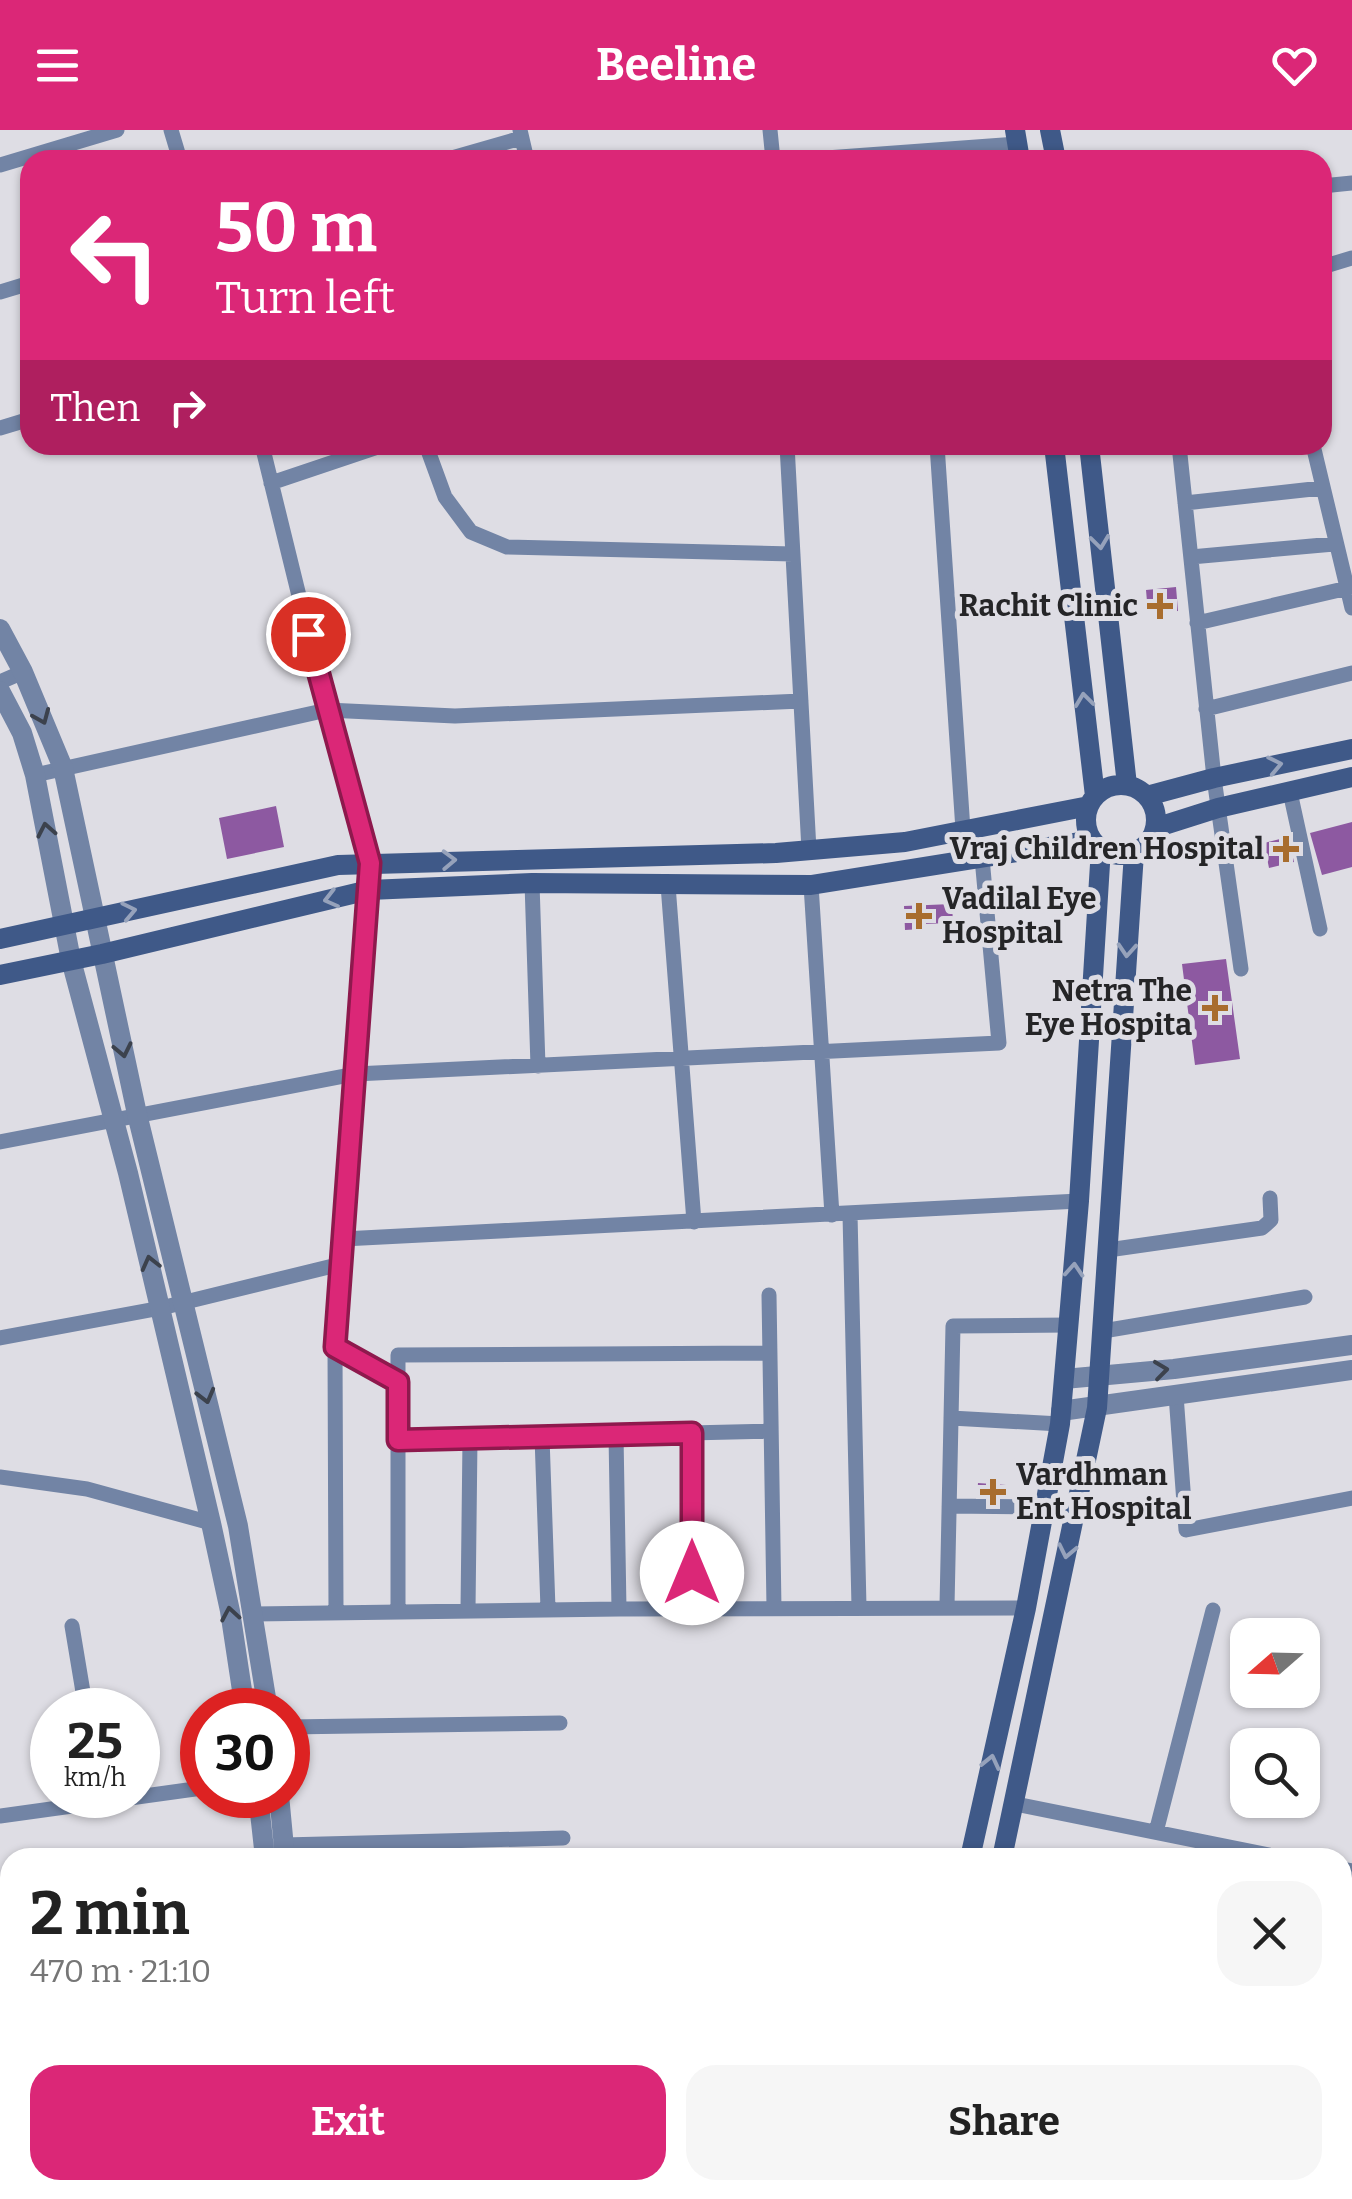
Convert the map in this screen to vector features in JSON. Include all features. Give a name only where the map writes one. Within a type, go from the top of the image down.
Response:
[{"type":"main road","points":[[972,1848],[1026,1608],[1061,1418],[1079,1201],[1096,844],[1086,818],[1092,801],[1055,455]]},
{"type":"main road","points":[[1089,455],[1127,785]]},
{"type":"main road","points":[[1146,796],[1352,749]]},
{"type":"main road","points":[[1155,828],[1218,808],[1352,777]]},
{"type":"main road","points":[[0,939],[338,865],[809,850],[906,842],[1092,801],[1104,789],[1127,785],[1146,796],[1153,806],[1155,828],[1151,839],[1134,853],[1122,855],[1096,844],[812,884],[532,882],[368,890],[0,975]]},
{"type":"main road","points":[[1005,1848],[1097,1408],[1134,853]]},
{"type":"street","points":[[48,150],[117,130]]},
{"type":"street","points":[[474,150],[520,134]]},
{"type":"street","points":[[944,150],[1017,145]]},
{"type":"street","points":[[265,455],[327,710],[370,863],[335,1347],[336,1611]]},
{"type":"street","points":[[272,483],[355,455]]},
{"type":"street","points":[[430,455],[445,497],[470,532],[507,547],[793,554]]},
{"type":"street","points":[[788,455],[809,850]]},
{"type":"street","points":[[938,455],[963,830]]},
{"type":"street","points":[[1180,455],[1214,778],[1241,970]]},
{"type":"street","points":[[1315,455],[1352,608]]},
{"type":"street","points":[[1185,502],[1322,488]]},
{"type":"street","points":[[1191,557],[1334,544]]},
{"type":"street","points":[[1198,624],[1350,587]]},
{"type":"street","points":[[0,629],[23,672],[62,768],[137,1114],[241,1688]]},
{"type":"street","points":[[0,682],[23,672]]},
{"type":"street","points":[[1206,709],[1352,673]]},
{"type":"street","points":[[0,691],[22,732],[71,960],[114,1118],[238,1526],[265,1688]]},
{"type":"street","points":[[34,776],[327,710],[456,716],[801,702]]},
{"type":"street","points":[[1290,792],[1320,929]]},
{"type":"street","points":[[0,1142],[355,1074],[999,1043],[982,858]]},
{"type":"street","points":[[532,882],[538,1066]]},
{"type":"street","points":[[812,884],[832,1215]]},
{"type":"street","points":[[668,885],[694,1222]]},
{"type":"street","points":[[1108,1250],[1262,1228],[1270,1220],[1270,1198]]},
{"type":"street","points":[[343,1239],[1079,1201]]},
{"type":"street","points":[[850,1214],[860,1607]]},
{"type":"street","points":[[0,1338],[171,1305],[341,1264]]},
{"type":"street","points":[[769,1295],[774,1608]]},
{"type":"street","points":[[1103,1331],[1305,1297]]},
{"type":"street","points":[[947,1606],[953,1326],[1069,1325]]},
{"type":"street","points":[[1064,1379],[1352,1344]]},
{"type":"street","points":[[335,1347],[398,1382]]},
{"type":"street","points":[[398,1610],[398,1355],[770,1352]]},
{"type":"street","points":[[951,1418],[1061,1418],[1097,1408],[1352,1370]]},
{"type":"street","points":[[1176,1395],[1186,1530],[1352,1498]]},
{"type":"street","points":[[398,1440],[772,1431]]},
{"type":"street","points":[[692,1433],[692,1608]]},
{"type":"street","points":[[616,1435],[619,1608]]},
{"type":"street","points":[[542,1437],[548,1609]]},
{"type":"street","points":[[468,1610],[470,1439]]},
{"type":"street","points":[[0,1478],[87,1488],[211,1523]]},
{"type":"street","points":[[949,1506],[1044,1507]]},
{"type":"street","points":[[254,1614],[619,1608],[1026,1608]]},
{"type":"street","points":[[1156,1832],[1213,1610]]},
{"type":"street","points":[[72,1626],[82,1688]]},
{"type":"street","points":[[310,1727],[560,1723]]},
{"type":"street","points":[[1016,1804],[1234,1848]]},
{"type":"street","points":[[0,1816],[30,1811]]},
{"type":"street","points":[[261,1818],[264,1848]]},
{"type":"street","points":[[281,1818],[285,1848]]},
{"type":"street","points":[[349,1848],[563,1838]]},
{"type":"building","points":[[1176,587],[1178,611],[1148,613],[1146,590]]},
{"type":"building","points":[[276,806],[284,847],[227,859],[219,818]]},
{"type":"building","points":[[1352,822],[1352,867],[1322,875],[1310,833]]},
{"type":"building","points":[[1288,837],[1294,862],[1269,868],[1264,843]]},
{"type":"building","points":[[952,904],[953,923],[922,924],[922,929],[905,930],[904,906]]},
{"type":"building","points":[[1226,959],[1240,1059],[1195,1065],[1182,964]]},
{"type":"building","points":[[978,1483],[1006,1485],[1006,1495],[977,1495]]},
{"type":"place","name":"Rachit Clinic","points":[[1160,606]]},
{"type":"place","name":"Vraj Children Hospital","points":[[1286,849]]},
{"type":"place","name":"Vadilal Eye Hospital","points":[[919,916]]},
{"type":"place","name":"Netra The Eye Hospita","points":[[1215,1008]]},
{"type":"place","name":"Vardhman Ent Hospital","points":[[993,1492]]},
{"type":"route","points":[[308,634],[370,863],[335,1347],[398,1382],[398,1440],[692,1433],[692,1573]]}]
